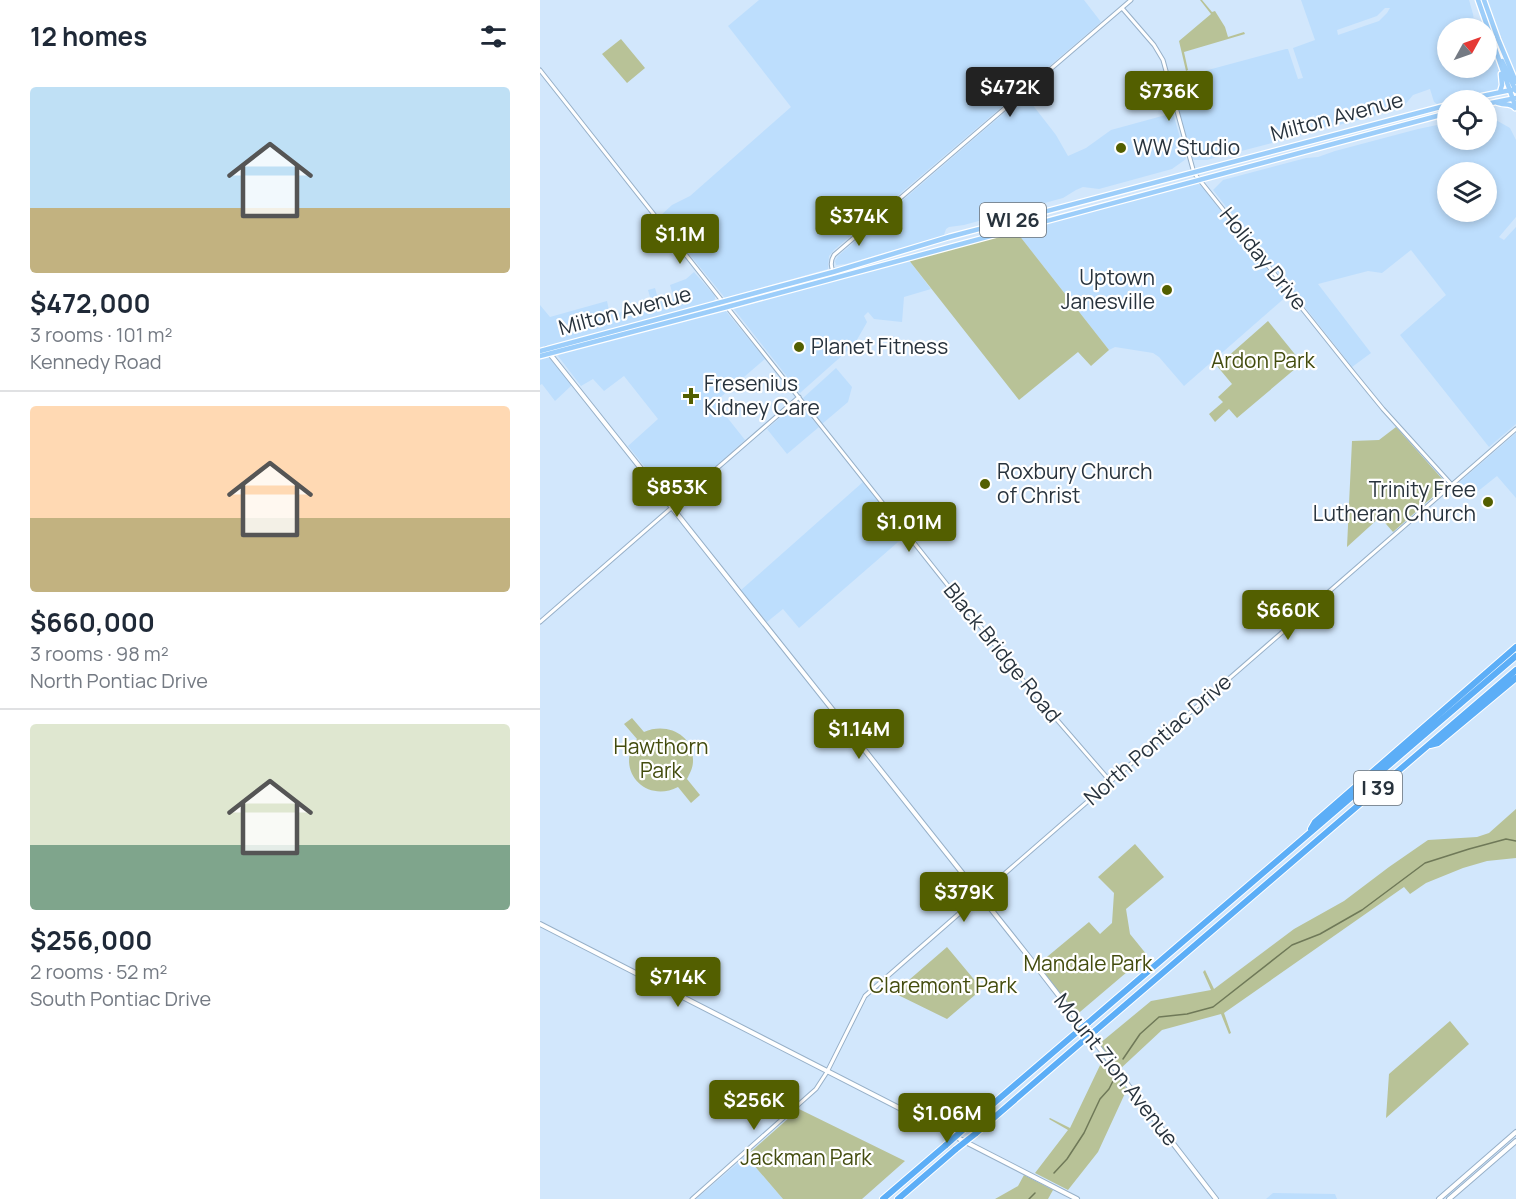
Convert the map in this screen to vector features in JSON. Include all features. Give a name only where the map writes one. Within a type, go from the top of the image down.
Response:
[{"type":"highway","points":[[1310,833],[1315,822],[1516,647]]},
{"type":"highway","name":"I 39","points":[[883,1199],[1516,656]]},
{"type":"highway","name":"I 39","points":[[897,1199],[1516,670]]},
{"type":"highway","points":[[1427,746],[1438,743],[1516,678]]},
{"type":"main road","points":[[1478,0],[1484,18]]},
{"type":"main road","points":[[1484,0],[1516,80]]},
{"type":"main road","points":[[1497,54],[1514,90],[1516,109]]},
{"type":"main road","points":[[1497,57],[1502,81],[1500,92]]},
{"type":"main road","points":[[1499,63],[1514,90]]},
{"type":"main road","points":[[1497,93],[1514,90]]},
{"type":"main road","points":[[1497,102],[1515,98]]},
{"type":"main road","points":[[1497,102],[1511,104],[1516,109]]},
{"type":"main road","name":"Milton Avenue","points":[[540,351],[833,272],[949,237],[1437,108]]},
{"type":"main road","name":"Milton Avenue","points":[[540,356],[1437,116]]},
{"type":"main road","points":[[627,334],[634,326]]},
{"type":"main road","name":"Mount Zion Avenue","points":[[546,349],[980,895],[1216,1199]]},
{"type":"main road","points":[[540,924],[1077,1199]]},
{"type":"main road","points":[[1439,1199],[1516,1132]]},
{"type":"main road","points":[[1449,1199],[1516,1141]]},
{"type":"street","points":[[835,278],[831,260],[834,255],[1131,0]]},
{"type":"street","name":"Holiday Drive","points":[[1122,8],[1154,45],[1163,60],[1194,173],[1383,409],[1451,484]]},
{"type":"street","name":"Black Bridge Road","points":[[540,70],[1026,684],[1110,781]]},
{"type":"street","points":[[540,622],[799,397]]},
{"type":"street","name":"North Pontiac Drive","points":[[692,1199],[816,1089],[866,996],[1516,429]]},
{"type":"shaded area","points":[[759,0],[1084,0],[1101,22],[834,250],[829,256],[828,269],[725,298],[660,216],[672,205],[690,196],[791,107],[728,26]]},
{"type":"shaded area","points":[[1301,0],[1469,0],[1474,18],[1437,18],[1437,78],[1497,78],[1497,64],[1500,88],[1496,90],[1437,90],[1437,104],[1434,102],[1430,89],[1413,95],[1400,109],[1331,127],[1319,127],[1314,115],[1310,117],[1312,129],[1299,136],[1207,160],[1194,160],[1171,80],[1286,49],[1288,49],[1298,79],[1303,78],[1293,48],[1315,40]],"holes":[[[1385,8],[1390,8],[1379,21],[1338,35],[1337,30],[1377,16]]]},
{"type":"shaded area","points":[[1486,0],[1516,0],[1516,75],[1497,28],[1497,18],[1493,18]]},
{"type":"shaded area","points":[[1025,95],[1056,135],[1068,156],[1086,148],[1111,130],[1173,113],[1186,159],[1172,169],[1099,189],[1083,187],[1063,198],[949,227],[940,237],[836,265],[835,261],[838,256]]},
{"type":"shaded area","points":[[1497,121],[1510,128],[1516,140],[1516,217],[1499,237],[1504,240],[1516,227],[1516,424],[1489,447],[1400,335],[1446,295],[1411,250],[1382,273],[1368,271],[1318,284],[1371,353],[1352,367],[1213,190],[1223,180],[1437,125],[1437,150],[1497,150]]},
{"type":"shaded area","points":[[1197,182],[1287,296],[1184,386],[1153,353],[1115,347],[1109,350],[1015,230]]},
{"type":"shaded area","points":[[908,259],[931,289],[904,297],[902,322],[874,319],[868,312],[864,316],[867,322],[854,345],[800,393],[733,308],[735,306]]},
{"type":"shaded area","points":[[694,272],[715,296],[713,302],[540,348],[540,305],[550,317],[607,301],[610,315],[652,304],[648,290],[655,288],[659,302],[674,299],[670,285],[686,279]]},
{"type":"shaded area","points":[[725,310],[765,359],[715,402],[745,440],[673,502],[628,446],[658,419],[624,376],[604,391],[593,379],[581,386],[558,356],[560,353]]},
{"type":"shaded area","points":[[548,356],[572,385],[555,401],[542,384],[540,385],[540,358]]},
{"type":"shaded area","points":[[836,368],[852,387],[848,402],[822,424],[803,398]]},
{"type":"shaded area","points":[[798,402],[819,427],[787,454],[767,429]]},
{"type":"shaded area","points":[[1516,433],[1516,498],[1497,476],[1467,500],[1456,485]]},
{"type":"shaded area","points":[[863,482],[905,536],[799,628],[783,609],[767,622],[741,590]]},
{"type":"shaded area","points":[[746,1156],[783,1199],[696,1199]]},
{"type":"shaded area","points":[[1273,1193],[1335,1194],[1337,1199],[1266,1199]]},
{"type":"green space","points":[[1200,0],[1212,12],[1215,11],[1228,37],[1244,32],[1245,34],[1184,52],[1188,70],[1186,71],[1179,41],[1211,14]]},
{"type":"green space","points":[[621,39],[645,68],[627,83],[602,54]]},
{"type":"green space","points":[[1015,230],[1109,350],[1091,366],[1078,352],[1019,400],[908,259]]},
{"type":"green space","name":"Ardon Park","points":[[1268,321],[1302,363],[1237,418],[1229,409],[1215,422],[1209,414],[1223,402],[1218,397],[1232,384],[1217,366]]},
{"type":"green space","points":[[1396,427],[1445,482],[1445,486],[1393,532],[1380,517],[1347,547],[1352,441],[1379,440]]},
{"type":"green space","name":"Hawthorn Park","points":[[632,718],[644,732],[652,729],[669,730],[684,737],[689,744],[693,761],[687,779],[700,795],[691,803],[678,787],[666,791],[654,791],[636,781],[629,762],[631,750],[637,739],[624,724]]},
{"type":"green space","points":[[1516,809],[1516,858],[1487,861],[1463,868],[1426,883],[1410,894],[1404,887],[1224,1013],[1231,1033],[1229,1034],[1221,1014],[1162,1030],[1119,1070],[1099,1044],[1151,1001],[1211,990],[1203,972],[1205,970],[1214,989],[1294,929],[1344,901],[1428,840],[1477,837],[1489,833]]},
{"type":"green space","name":"Mandale Park","points":[[1135,844],[1164,877],[1126,909],[1130,934],[1147,955],[1074,1017],[1036,966],[1089,922],[1100,934],[1112,923],[1114,893],[1098,877]]},
{"type":"green space","name":"Claremont Park","points":[[947,947],[982,989],[947,1019],[894,993]]},
{"type":"green space","points":[[1450,1021],[1469,1044],[1386,1118],[1389,1074]]},
{"type":"green space","points":[[1103,1059],[1127,1089],[1098,1152],[1068,1190],[1035,1173],[1068,1130],[1049,1119],[1070,1128]]},
{"type":"green space","name":"Jackman Park","points":[[799,1109],[905,1161],[862,1199],[783,1199],[746,1156]]},
{"type":"green space","points":[[1024,1175],[1053,1190],[1048,1199],[995,1199],[1018,1186]]},
{"type":"waterway","points":[[1123,1059],[1140,1034],[1159,1017],[1187,1014],[1213,1007],[1292,945],[1320,934],[1362,910],[1425,863],[1506,839],[1516,841]]},
{"type":"waterway","points":[[1054,1173],[1067,1159],[1084,1133],[1100,1099],[1113,1081]]},
{"type":"waterway","points":[[1029,1199],[1035,1193]]},
{"type":"place","name":"WW Studio","points":[[1121,148]]},
{"type":"place","name":"Uptown Janesville","points":[[1167,290]]},
{"type":"place","name":"Planet Fitness","points":[[799,347]]},
{"type":"place","name":"Fresenius Kidney Care","points":[[691,396]]},
{"type":"place","name":"Roxbury Church of Christ","points":[[985,484]]},
{"type":"place","name":"Trinity Free Lutheran Church","points":[[1488,502]]}]
